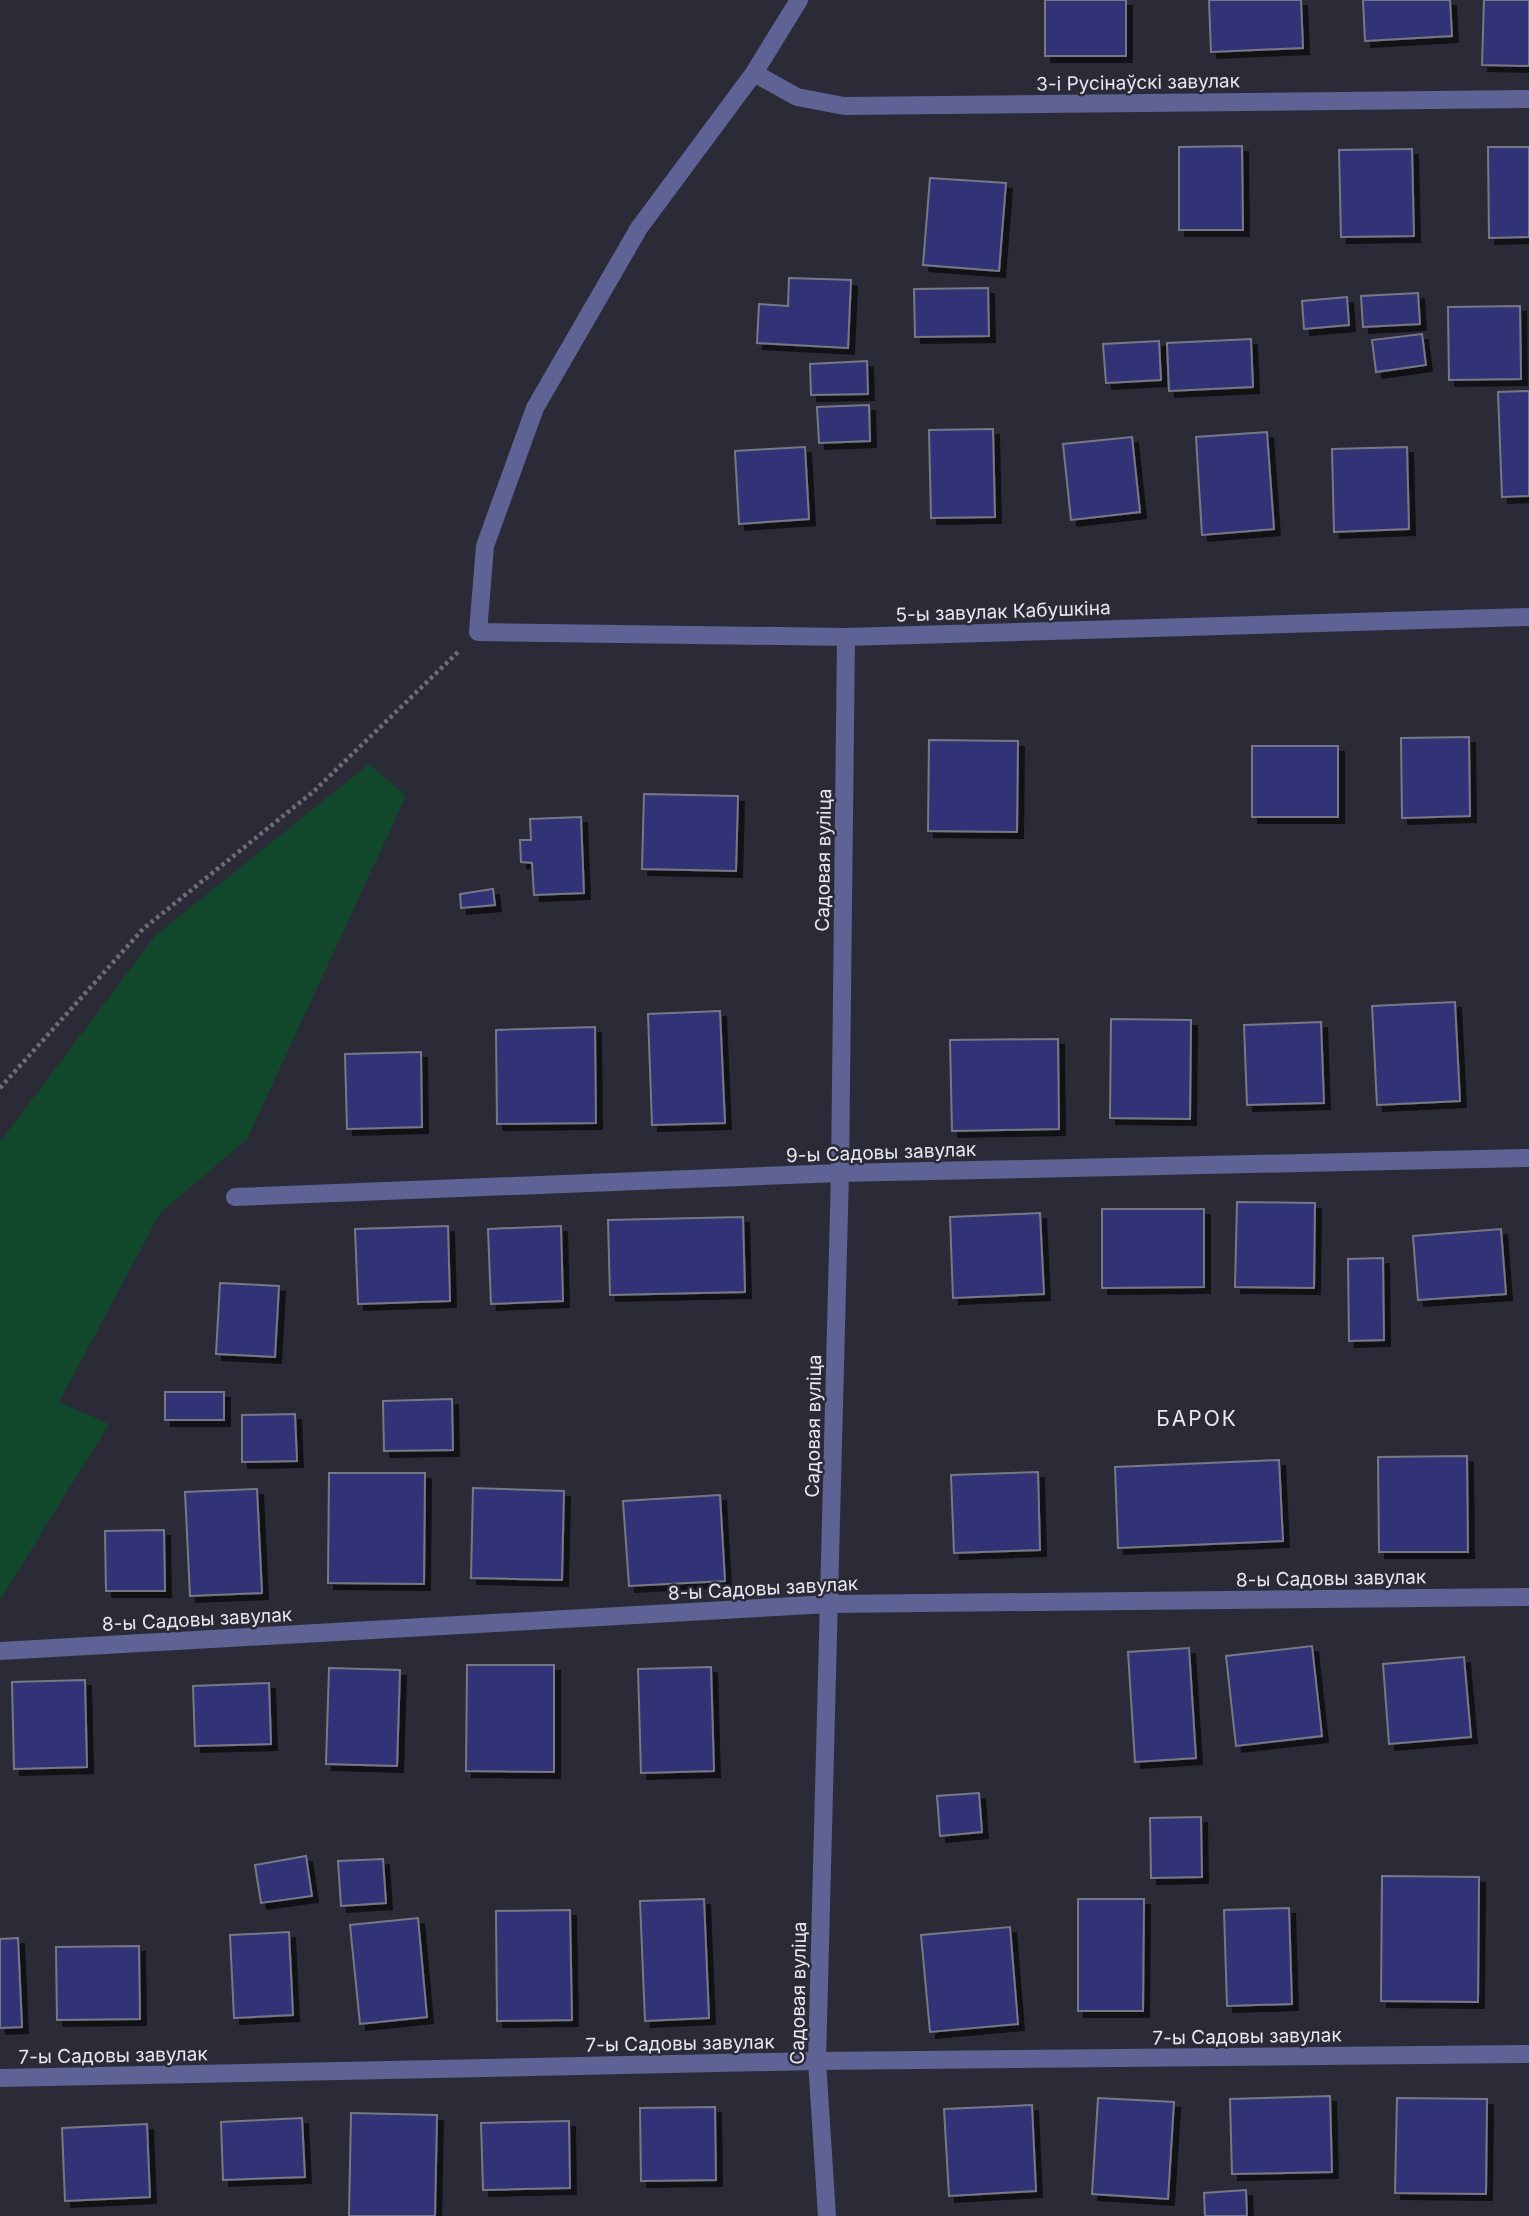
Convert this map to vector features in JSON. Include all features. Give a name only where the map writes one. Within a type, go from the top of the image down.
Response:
[{"type":"street","points":[[478,632],[485,546],[535,408],[639,228],[754,73],[799,0]]},
{"type":"street","name":"3-і Русінаўскі завулак","points":[[754,73],[797,97],[844,106],[1529,99]]},
{"type":"street","name":"5-ы завулак Кабушкіна","points":[[478,632],[846,637],[1529,617]]},
{"type":"street","name":"Садовая вуліца","points":[[827,2216],[817,2061],[840,1174],[846,637]]},
{"type":"street","name":"9-ы Садовы завулак","points":[[235,1197],[840,1174],[1529,1158]]},
{"type":"street","name":"8-ы Садовы завулак","points":[[0,1651],[830,1604],[1529,1597]]},
{"type":"street","name":"7-ы Садовы завулак","points":[[0,2078],[817,2061],[1529,2054]]},
{"type":"path","points":[[0,1088],[143,929],[314,791],[478,632]]},
{"type":"green space","points":[[369,764],[406,796],[247,1139],[160,1213],[59,1402],[109,1424],[0,1600],[0,1142],[155,936]]},
{"type":"building","points":[[1045,0],[1126,0],[1126,56],[1045,56]]},
{"type":"building","points":[[1209,0],[1301,0],[1303,48],[1211,52]]},
{"type":"building","points":[[1363,0],[1450,0],[1452,36],[1365,41]]},
{"type":"building","points":[[1484,0],[1529,0],[1529,66],[1482,65]]},
{"type":"building","points":[[1242,146],[1243,230],[1179,230],[1179,147]]},
{"type":"building","points":[[1488,147],[1529,147],[1529,237],[1489,238]]},
{"type":"building","points":[[1412,149],[1414,236],[1341,237],[1339,150]]},
{"type":"building","points":[[930,178],[1006,183],[999,271],[923,265]]},
{"type":"building","points":[[789,278],[851,280],[848,348],[757,343],[759,304],[788,306]]},
{"type":"building","points":[[988,288],[989,336],[915,337],[914,289]]},
{"type":"building","points":[[1418,293],[1420,324],[1363,327],[1361,296]]},
{"type":"building","points":[[1347,297],[1349,325],[1304,329],[1302,301]]},
{"type":"building","points":[[1520,306],[1521,379],[1449,380],[1448,307]]},
{"type":"building","points":[[1422,334],[1426,365],[1376,372],[1372,340]]},
{"type":"building","points":[[1251,339],[1253,387],[1169,391],[1167,343]]},
{"type":"building","points":[[1159,341],[1161,380],[1106,383],[1103,344]]},
{"type":"building","points":[[867,361],[868,394],[811,395],[810,364]]},
{"type":"building","points":[[1529,391],[1529,496],[1502,497],[1498,392]]},
{"type":"building","points":[[869,405],[870,441],[819,443],[817,407]]},
{"type":"building","points":[[993,429],[995,517],[931,518],[929,430]]},
{"type":"building","points":[[1267,432],[1274,529],[1202,535],[1196,437]]},
{"type":"building","points":[[1132,437],[1140,512],[1071,520],[1063,444]]},
{"type":"building","points":[[805,447],[809,519],[739,524],[735,451]]},
{"type":"building","points":[[1407,447],[1409,529],[1334,532],[1332,449]]},
{"type":"building","points":[[1469,737],[1470,816],[1402,818],[1401,738]]},
{"type":"building","points":[[929,740],[1018,741],[1017,832],[928,831]]},
{"type":"building","points":[[1252,746],[1338,746],[1338,817],[1252,817]]},
{"type":"building","points":[[644,794],[738,796],[736,871],[642,869]]},
{"type":"building","points":[[581,817],[584,893],[534,895],[532,863],[521,862],[520,840],[531,840],[530,819]]},
{"type":"building","points":[[493,889],[495,905],[461,908],[460,894]]},
{"type":"building","points":[[1455,1002],[1460,1101],[1377,1105],[1372,1006]]},
{"type":"building","points":[[720,1011],[725,1123],[652,1125],[648,1014]]},
{"type":"building","points":[[1111,1019],[1191,1020],[1190,1119],[1110,1118]]},
{"type":"building","points":[[1321,1022],[1324,1103],[1247,1105],[1244,1025]]},
{"type":"building","points":[[595,1027],[596,1123],[497,1124],[496,1030]]},
{"type":"building","points":[[1058,1039],[1059,1129],[952,1131],[950,1040]]},
{"type":"building","points":[[421,1052],[422,1127],[347,1129],[345,1054]]},
{"type":"building","points":[[1237,1202],[1315,1203],[1314,1288],[1235,1287]]},
{"type":"building","points":[[1102,1209],[1204,1209],[1204,1287],[1102,1288]]},
{"type":"building","points":[[1040,1213],[1044,1294],[953,1298],[950,1217]]},
{"type":"building","points":[[743,1217],[745,1292],[610,1295],[608,1220]]},
{"type":"building","points":[[448,1226],[450,1301],[358,1304],[355,1229]]},
{"type":"building","points":[[561,1226],[563,1301],[491,1304],[488,1229]]},
{"type":"building","points":[[1501,1229],[1506,1294],[1418,1300],[1413,1236]]},
{"type":"building","points":[[1383,1258],[1384,1340],[1349,1341],[1348,1259]]},
{"type":"building","points":[[220,1283],[279,1286],[275,1357],[216,1354]]},
{"type":"building","points":[[165,1392],[224,1392],[224,1420],[165,1420]]},
{"type":"building","points":[[452,1399],[453,1450],[384,1451],[383,1401]]},
{"type":"building","points":[[295,1414],[297,1461],[242,1462],[242,1415]]},
{"type":"building","points":[[1467,1456],[1468,1552],[1379,1552],[1378,1457]]},
{"type":"building","points":[[1279,1460],[1283,1541],[1118,1548],[1115,1467]]},
{"type":"building","points":[[1038,1472],[1040,1550],[954,1553],[951,1475]]},
{"type":"building","points":[[329,1473],[425,1473],[424,1584],[328,1583]]},
{"type":"building","points":[[473,1488],[564,1491],[562,1580],[471,1578]]},
{"type":"building","points":[[257,1489],[262,1593],[190,1596],[185,1492]]},
{"type":"building","points":[[720,1495],[725,1581],[629,1586],[623,1501]]},
{"type":"building","points":[[164,1530],[165,1591],[106,1591],[105,1531]]},
{"type":"building","points":[[1312,1646],[1322,1736],[1236,1746],[1226,1656]]},
{"type":"building","points":[[1189,1648],[1196,1758],[1135,1762],[1128,1652]]},
{"type":"building","points":[[1464,1657],[1471,1737],[1389,1744],[1383,1664]]},
{"type":"building","points":[[467,1665],[554,1665],[554,1772],[466,1771]]},
{"type":"building","points":[[711,1667],[714,1771],[641,1773],[638,1669]]},
{"type":"building","points":[[329,1668],[400,1670],[397,1766],[326,1764]]},
{"type":"building","points":[[85,1680],[87,1767],[14,1769],[12,1682]]},
{"type":"building","points":[[269,1683],[271,1744],[195,1746],[193,1686]]},
{"type":"building","points":[[979,1793],[982,1832],[940,1836],[937,1796]]},
{"type":"building","points":[[1201,1817],[1202,1877],[1151,1878],[1150,1818]]},
{"type":"building","points":[[306,1856],[312,1896],[261,1903],[255,1865]]},
{"type":"building","points":[[383,1859],[386,1903],[341,1906],[338,1861]]},
{"type":"building","points":[[1382,1876],[1479,1877],[1478,2002],[1381,2001]]},
{"type":"building","points":[[704,1899],[709,2018],[645,2021],[640,1901]]},
{"type":"building","points":[[1078,1899],[1144,1899],[1143,2011],[1078,2011]]},
{"type":"building","points":[[1289,1908],[1292,2004],[1227,2006],[1224,1910]]},
{"type":"building","points":[[570,1910],[572,2020],[497,2021],[496,1911]]},
{"type":"building","points":[[418,1918],[427,2017],[360,2024],[350,1925]]},
{"type":"building","points":[[1010,1927],[1018,2024],[930,2032],[921,1935]]},
{"type":"building","points":[[289,1932],[293,2015],[234,2018],[230,1935]]},
{"type":"building","points":[[18,1938],[22,2027],[0,2028],[0,1939]]},
{"type":"building","points":[[139,1946],[140,2019],[57,2020],[56,1947]]},
{"type":"building","points":[[1330,2096],[1332,2172],[1232,2174],[1230,2099]]},
{"type":"building","points":[[1098,2098],[1174,2102],[1168,2199],[1092,2194]]},
{"type":"building","points":[[1397,2098],[1487,2099],[1486,2194],[1395,2193]]},
{"type":"building","points":[[1032,2105],[1036,2191],[949,2196],[944,2109]]},
{"type":"building","points":[[715,2107],[716,2180],[641,2181],[640,2108]]},
{"type":"building","points":[[351,2113],[437,2115],[435,2216],[349,2216]]},
{"type":"building","points":[[302,2118],[305,2177],[223,2180],[221,2122]]},
{"type":"building","points":[[569,2121],[570,2188],[483,2190],[481,2123]]},
{"type":"building","points":[[147,2124],[150,2197],[65,2201],[62,2128]]},
{"type":"building","points":[[1246,2190],[1247,2216],[1205,2216],[1204,2193]]},
{"type":"district","name":"БАРОК","points":[[1197,1419]]}]
